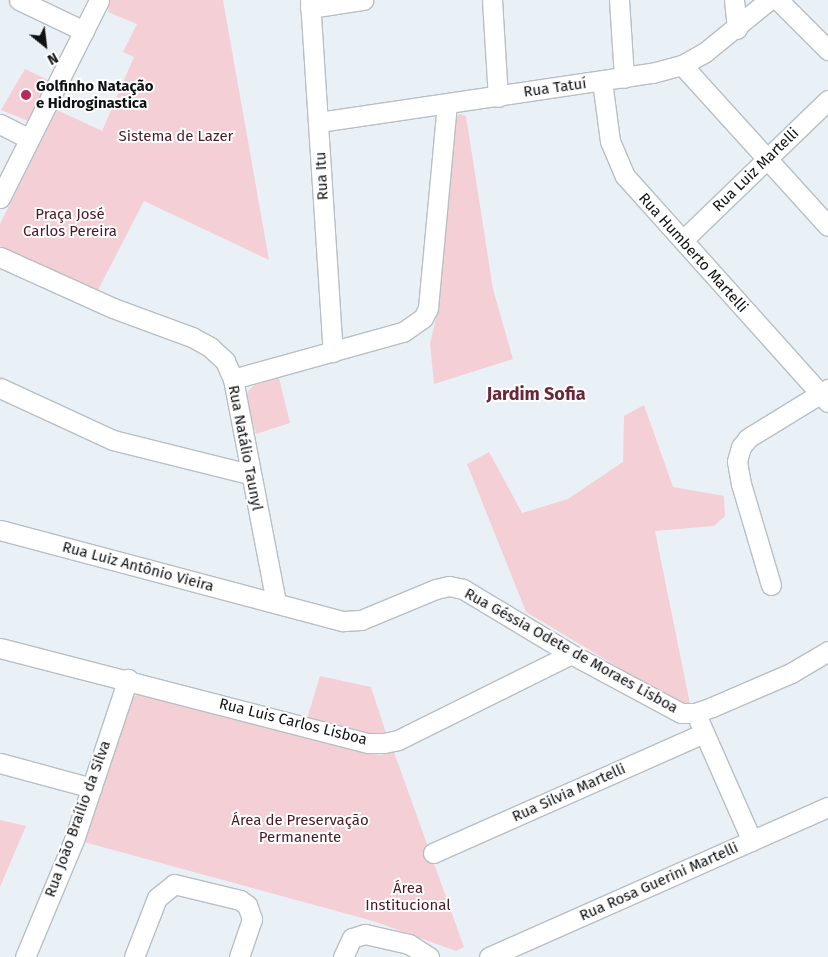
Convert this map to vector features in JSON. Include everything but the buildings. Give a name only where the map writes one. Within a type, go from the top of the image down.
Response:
[{"type":"street","points":[[20,0],[84,32]]},
{"type":"street","points":[[0,198],[28,138],[99,0]]},
{"type":"street","points":[[310,4],[363,0]]},
{"type":"street","points":[[492,0],[498,97]]},
{"type":"street","points":[[619,0],[624,78]]},
{"type":"street","points":[[734,0],[737,29]]},
{"type":"street","points":[[767,0],[828,50]]},
{"type":"street","name":"Rua Tatuí","points":[[319,122],[624,78],[682,65],[737,29],[767,0]]},
{"type":"street","name":"Rua Itu","points":[[310,4],[333,352]]},
{"type":"street","points":[[682,65],[828,226]]},
{"type":"street","name":"Rua Humberto Martelli","points":[[602,81],[610,141],[625,176],[826,395]]},
{"type":"street","name":"Rua Luiz Martelli","points":[[683,240],[828,100]]},
{"type":"street","points":[[233,379],[403,332],[414,326],[428,308],[447,104]]},
{"type":"street","points":[[0,124],[28,138]]},
{"type":"street","name":"Rua Natálio Taunyl","points":[[0,257],[113,308],[210,347],[225,361],[233,379],[249,474],[276,603]]},
{"type":"street","points":[[0,388],[113,440],[249,474]]},
{"type":"street","points":[[771,585],[741,484],[737,461],[741,447],[748,438],[826,395]]},
{"type":"street","name":"Rua Luiz Antônio Vieira","points":[[0,530],[276,603]]},
{"type":"street","name":"Rua Géssia Odete de Moraes Lisboa","points":[[276,603],[351,622],[449,586],[463,589],[666,707],[681,713],[695,713]]},
{"type":"street","name":"Rua Luis Carlos Lisboa","points":[[0,648],[368,743],[384,743],[398,740],[572,654]]},
{"type":"street","points":[[752,841],[695,713],[791,673],[828,651]]},
{"type":"street","name":"Rua João Braílio da Silva","points":[[24,957],[92,788],[128,680]]},
{"type":"street","name":"Rua Silvia Martelli","points":[[434,853],[704,733]]},
{"type":"street","points":[[0,763],[92,788]]},
{"type":"street","name":"Rua Rosa Guerini Martelli","points":[[489,957],[828,807]]},
{"type":"street","points":[[134,957],[157,898],[167,887],[180,884],[247,905],[252,919],[240,957]]},
{"type":"street","points":[[343,957],[352,938],[362,934],[388,936],[409,944],[430,957]]},
{"type":"green space","name":"Sistema de Lazer","points":[[110,0],[223,0],[269,260],[144,201],[96,294],[0,246],[0,224],[57,110],[102,131],[134,57],[123,52],[137,24],[108,12]]},
{"type":"green space","name":"Golfinho Natação e Hidroginastica","points":[[25,69],[50,81],[28,121],[1,110]]},
{"type":"green space","points":[[460,114],[466,116],[493,289],[513,359],[434,384],[430,344],[439,305],[454,117]]},
{"type":"green space","points":[[279,378],[290,423],[256,434],[246,398],[248,391],[255,385]]},
{"type":"green space","points":[[644,405],[673,487],[724,496],[725,516],[714,526],[655,531],[690,704],[680,704],[526,612],[467,464],[489,452],[522,513],[568,499],[623,462],[624,416]]},
{"type":"green space","points":[[320,676],[371,687],[386,733],[369,735],[307,719]]},
{"type":"green space","name":"Área de Preservação Permanente","points":[[141,693],[380,755],[394,752],[464,947],[456,951],[373,921],[84,842],[126,707],[131,698]]},
{"type":"green space","points":[[0,820],[26,826],[0,887]]},
{"type":"place","name":"Golfinho Natação e Hidroginastica","points":[[26,95]]},
{"type":"district","name":"Jardim Sofia","points":[[536,394]]},
{"type":"park label","name":"Praça José Carlos Pereira","points":[[70,222]]},
{"type":"park label","name":"Área Institucional","points":[[408,896]]}]
